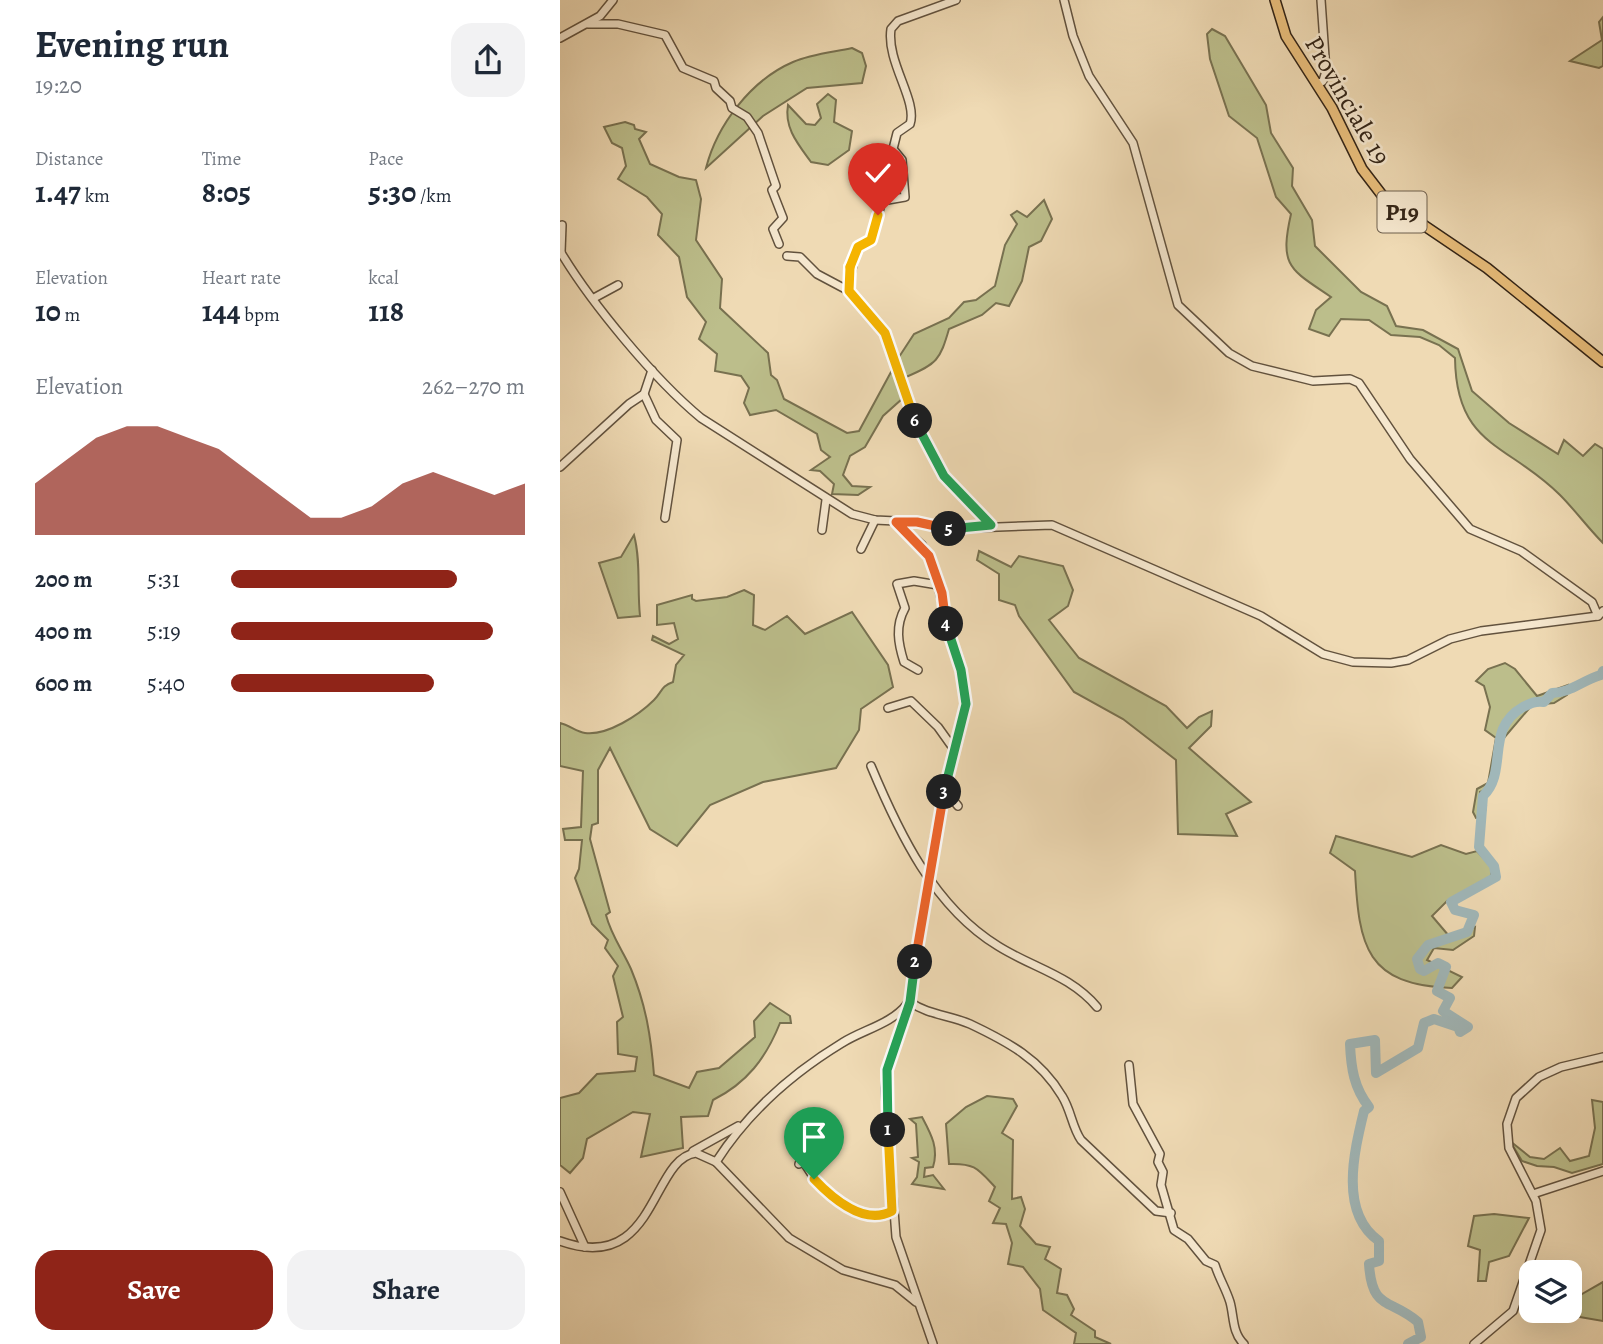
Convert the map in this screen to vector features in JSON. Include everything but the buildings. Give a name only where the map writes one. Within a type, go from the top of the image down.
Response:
[{"type":"main road","name":"Provinciale 19","points":[[1275,0],[1286,36],[1317,85],[1362,169],[1385,199],[1487,268],[1603,362]]},
{"type":"street","points":[[560,38],[588,24],[613,0]]},
{"type":"street","points":[[849,291],[849,272],[858,247],[871,240],[883,201],[905,197],[902,160],[893,149],[897,133],[910,124],[913,115],[910,101],[898,78],[891,29],[898,21],[956,0]]},
{"type":"street","points":[[562,225],[560,252],[652,370],[701,418],[826,500],[852,514],[875,520],[917,522],[946,529],[1042,524],[1062,528],[1158,574],[1261,617],[1323,654],[1353,662],[1391,663],[1408,660],[1450,639],[1481,631],[1600,614],[1586,597],[1521,551],[1471,529],[1410,458],[1359,383],[1350,379],[1313,381],[1252,366],[1228,353],[1178,305],[1133,143],[1089,76],[1073,36],[1064,0]]},
{"type":"street","points":[[1317,85],[1323,81],[1326,71],[1321,0]]},
{"type":"street","points":[[588,24],[618,24],[665,35],[683,68],[715,81],[716,88],[730,101],[732,108],[747,117],[758,133],[776,186],[772,190],[783,218],[773,229],[779,244]]},
{"type":"street","points":[[787,256],[800,257],[817,274],[849,291],[885,333],[913,417],[944,476],[991,525]]},
{"type":"street","points":[[594,298],[618,285]]},
{"type":"street","points":[[560,467],[629,404],[644,394],[652,370]]},
{"type":"street","points":[[644,394],[656,420],[677,440],[665,518]]},
{"type":"street","points":[[822,530],[826,500]]},
{"type":"street","points":[[861,549],[875,520]]},
{"type":"street","points":[[896,522],[924,549],[934,566],[961,670],[966,704],[953,748],[945,790],[910,1002],[888,1064],[885,1088],[892,1211],[898,1249],[933,1344]]},
{"type":"street","points":[[918,670],[904,662],[897,640],[900,616],[905,608],[897,584],[914,581],[938,585]]},
{"type":"street","points":[[888,708],[911,701],[939,727],[953,748]]},
{"type":"street","points":[[872,766],[899,827],[930,881],[958,915],[998,946],[1074,983],[1097,1007]]},
{"type":"street","points":[[945,790],[958,806]]},
{"type":"street","points":[[560,1241],[585,1247],[606,1246],[634,1228],[652,1206],[678,1161],[742,1123],[809,1064],[854,1035],[896,1015],[910,1002]]},
{"type":"street","points":[[910,1002],[930,1013],[961,1020],[1019,1048],[1061,1094],[1081,1140],[1156,1211],[1171,1213]]},
{"type":"street","points":[[1474,1344],[1513,1311],[1541,1230],[1533,1194],[1511,1156],[1507,1140],[1507,1124],[1516,1098],[1539,1077],[1561,1067],[1603,1057]]},
{"type":"street","points":[[1129,1065],[1133,1104],[1160,1154],[1158,1162],[1163,1172],[1161,1185],[1174,1230],[1188,1240],[1206,1261],[1215,1265],[1231,1307],[1231,1317],[1238,1339],[1244,1344]]},
{"type":"street","points":[[716,1162],[742,1123]]},
{"type":"street","points":[[690,1154],[702,1154],[716,1162],[750,1201],[789,1238],[843,1270],[895,1285],[917,1302]]},
{"type":"street","points":[[799,1164],[801,1158],[826,1191],[863,1214],[883,1216],[892,1211]]},
{"type":"street","points":[[1533,1194],[1603,1171]]},
{"type":"street","points":[[560,1192],[585,1247]]},
{"type":"green space","points":[[1603,17],[1603,66],[1599,68],[1570,61],[1602,40],[1599,22]]},
{"type":"green space","points":[[1212,29],[1225,36],[1266,105],[1271,133],[1293,168],[1292,186],[1312,220],[1315,246],[1361,292],[1387,306],[1396,326],[1423,330],[1458,349],[1472,391],[1509,423],[1558,454],[1564,440],[1583,456],[1595,444],[1603,449],[1603,543],[1560,495],[1475,427],[1465,410],[1458,387],[1455,358],[1439,345],[1420,337],[1391,335],[1369,320],[1341,319],[1329,336],[1309,329],[1316,310],[1331,297],[1306,280],[1291,265],[1286,245],[1291,214],[1276,197],[1257,138],[1229,116],[1210,59],[1207,34]]},
{"type":"green space","points":[[852,48],[862,53],[866,66],[862,83],[807,88],[763,116],[706,168],[727,120],[763,80],[800,59]]},
{"type":"green space","points":[[828,94],[836,100],[834,122],[852,131],[849,150],[828,165],[811,162],[793,135],[787,113],[788,105],[806,124],[815,125],[821,118],[817,104]]},
{"type":"green space","points":[[625,122],[646,132],[639,139],[650,164],[679,177],[696,180],[701,199],[696,240],[722,279],[720,308],[768,353],[771,375],[777,380],[784,399],[847,433],[859,431],[891,372],[902,384],[903,398],[883,416],[865,447],[850,456],[843,475],[852,486],[870,487],[858,495],[832,494],[834,484],[820,471],[811,470],[830,457],[821,450],[817,434],[776,410],[750,415],[744,403],[749,388],[741,376],[715,371],[717,354],[699,339],[706,322],[687,297],[679,257],[658,235],[662,214],[647,197],[618,179],[626,166],[622,148],[612,143],[604,127]]},
{"type":"green space","points":[[1044,200],[1052,219],[1041,241],[1029,247],[1022,281],[1009,306],[996,303],[982,315],[949,329],[936,360],[906,377],[897,360],[914,334],[949,318],[964,302],[976,300],[995,286],[1005,245],[1017,224],[1011,215],[1017,211],[1027,217]]},
{"type":"green space","points":[[634,535],[640,616],[618,618],[599,563],[621,557]]},
{"type":"green space","points":[[979,551],[1011,567],[1019,556],[1063,566],[1073,590],[1068,606],[1049,620],[1079,658],[1166,706],[1187,728],[1199,717],[1212,711],[1211,726],[1189,748],[1251,802],[1226,814],[1237,836],[1178,834],[1176,760],[1123,719],[1074,692],[1019,616],[1015,605],[999,600],[999,574],[977,560]]},
{"type":"green space","points":[[744,590],[754,595],[753,625],[765,630],[787,616],[805,634],[852,612],[888,665],[893,687],[861,709],[859,730],[836,768],[763,782],[710,805],[677,846],[650,829],[610,748],[598,770],[598,823],[592,825],[590,839],[610,912],[606,915],[608,922],[631,969],[644,1008],[654,1075],[689,1088],[697,1072],[719,1068],[755,1037],[754,1021],[770,1003],[790,1016],[791,1023],[780,1023],[762,1058],[736,1086],[713,1100],[708,1116],[681,1117],[683,1148],[641,1157],[650,1114],[633,1112],[587,1139],[583,1158],[570,1173],[560,1165],[560,1098],[579,1093],[597,1074],[635,1071],[637,1057],[618,1054],[617,1022],[623,1017],[613,976],[618,966],[605,948],[608,940],[592,924],[575,878],[579,869],[582,840],[565,840],[563,829],[581,827],[583,771],[560,766],[560,723],[585,733],[613,728],[640,712],[664,687],[673,682],[676,665],[684,655],[652,640],[653,636],[669,644],[678,639],[674,623],[657,625],[657,605],[692,595],[692,599],[696,601],[727,597]]},
{"type":"green space","points":[[1505,663],[1515,669],[1537,696],[1568,685],[1567,695],[1554,703],[1532,705],[1503,739],[1488,789],[1480,792],[1480,803],[1486,806],[1484,817],[1476,818],[1473,812],[1477,789],[1488,783],[1496,738],[1485,730],[1490,707],[1484,686],[1476,681],[1488,669]]},
{"type":"green space","points":[[1336,836],[1412,857],[1441,845],[1466,854],[1477,851],[1492,867],[1491,876],[1447,901],[1432,916],[1449,936],[1475,927],[1474,936],[1453,950],[1434,948],[1427,960],[1462,977],[1452,988],[1401,979],[1385,970],[1373,957],[1360,921],[1355,871],[1330,853]]},
{"type":"green space","points":[[987,1096],[1013,1099],[1017,1106],[1002,1133],[1013,1140],[1012,1199],[1021,1197],[1025,1209],[1020,1226],[1036,1244],[1050,1247],[1045,1259],[1061,1269],[1057,1293],[1067,1295],[1074,1309],[1071,1315],[1095,1331],[1095,1337],[1111,1344],[1074,1344],[1076,1333],[1043,1310],[1040,1289],[1023,1267],[1008,1264],[1012,1243],[1006,1224],[993,1223],[1000,1208],[989,1201],[995,1187],[975,1168],[949,1164],[946,1124],[966,1107]]},
{"type":"green space","points":[[1592,1100],[1603,1102],[1603,1164],[1572,1173],[1522,1161],[1510,1141],[1530,1157],[1544,1159],[1560,1148],[1570,1161],[1589,1156],[1595,1128]]},
{"type":"green space","points":[[922,1117],[935,1147],[933,1167],[925,1168],[924,1177],[933,1175],[944,1189],[912,1184],[917,1177],[919,1162],[912,1158],[918,1157],[916,1124],[910,1119]]},
{"type":"green space","points":[[1494,1214],[1529,1218],[1509,1256],[1489,1262],[1486,1281],[1478,1281],[1480,1250],[1468,1246],[1474,1216]]},
{"type":"green space","points":[[1603,1282],[1603,1321],[1582,1317],[1582,1294]]},
{"type":"waterway","points":[[1408,1344],[1421,1337],[1418,1322],[1384,1302],[1374,1290],[1369,1264],[1379,1261],[1379,1241],[1366,1229],[1358,1215],[1354,1198],[1356,1145],[1364,1111],[1369,1107],[1354,1077],[1350,1044],[1375,1040],[1376,1073],[1418,1048],[1424,1023],[1434,1019],[1458,1027],[1460,1032],[1468,1027],[1443,1011],[1450,998],[1437,991],[1446,967],[1438,963],[1424,971],[1420,969],[1417,959],[1428,945],[1467,932],[1474,915],[1455,910],[1451,902],[1496,877],[1494,866],[1479,847],[1483,796],[1495,775],[1504,727],[1511,716],[1523,707],[1544,702],[1552,693],[1571,689],[1601,675],[1603,671]]},
{"type":"route","points":[[814,1179],[826,1191],[863,1214],[883,1216],[892,1211],[885,1096],[887,1070],[910,1002],[935,836],[953,748],[966,704],[961,670],[945,619],[942,593],[934,566],[922,545],[896,522],[917,522],[946,529],[991,525],[944,476],[913,417],[885,333],[849,291],[849,272],[858,247],[871,240],[878,215]]}]
